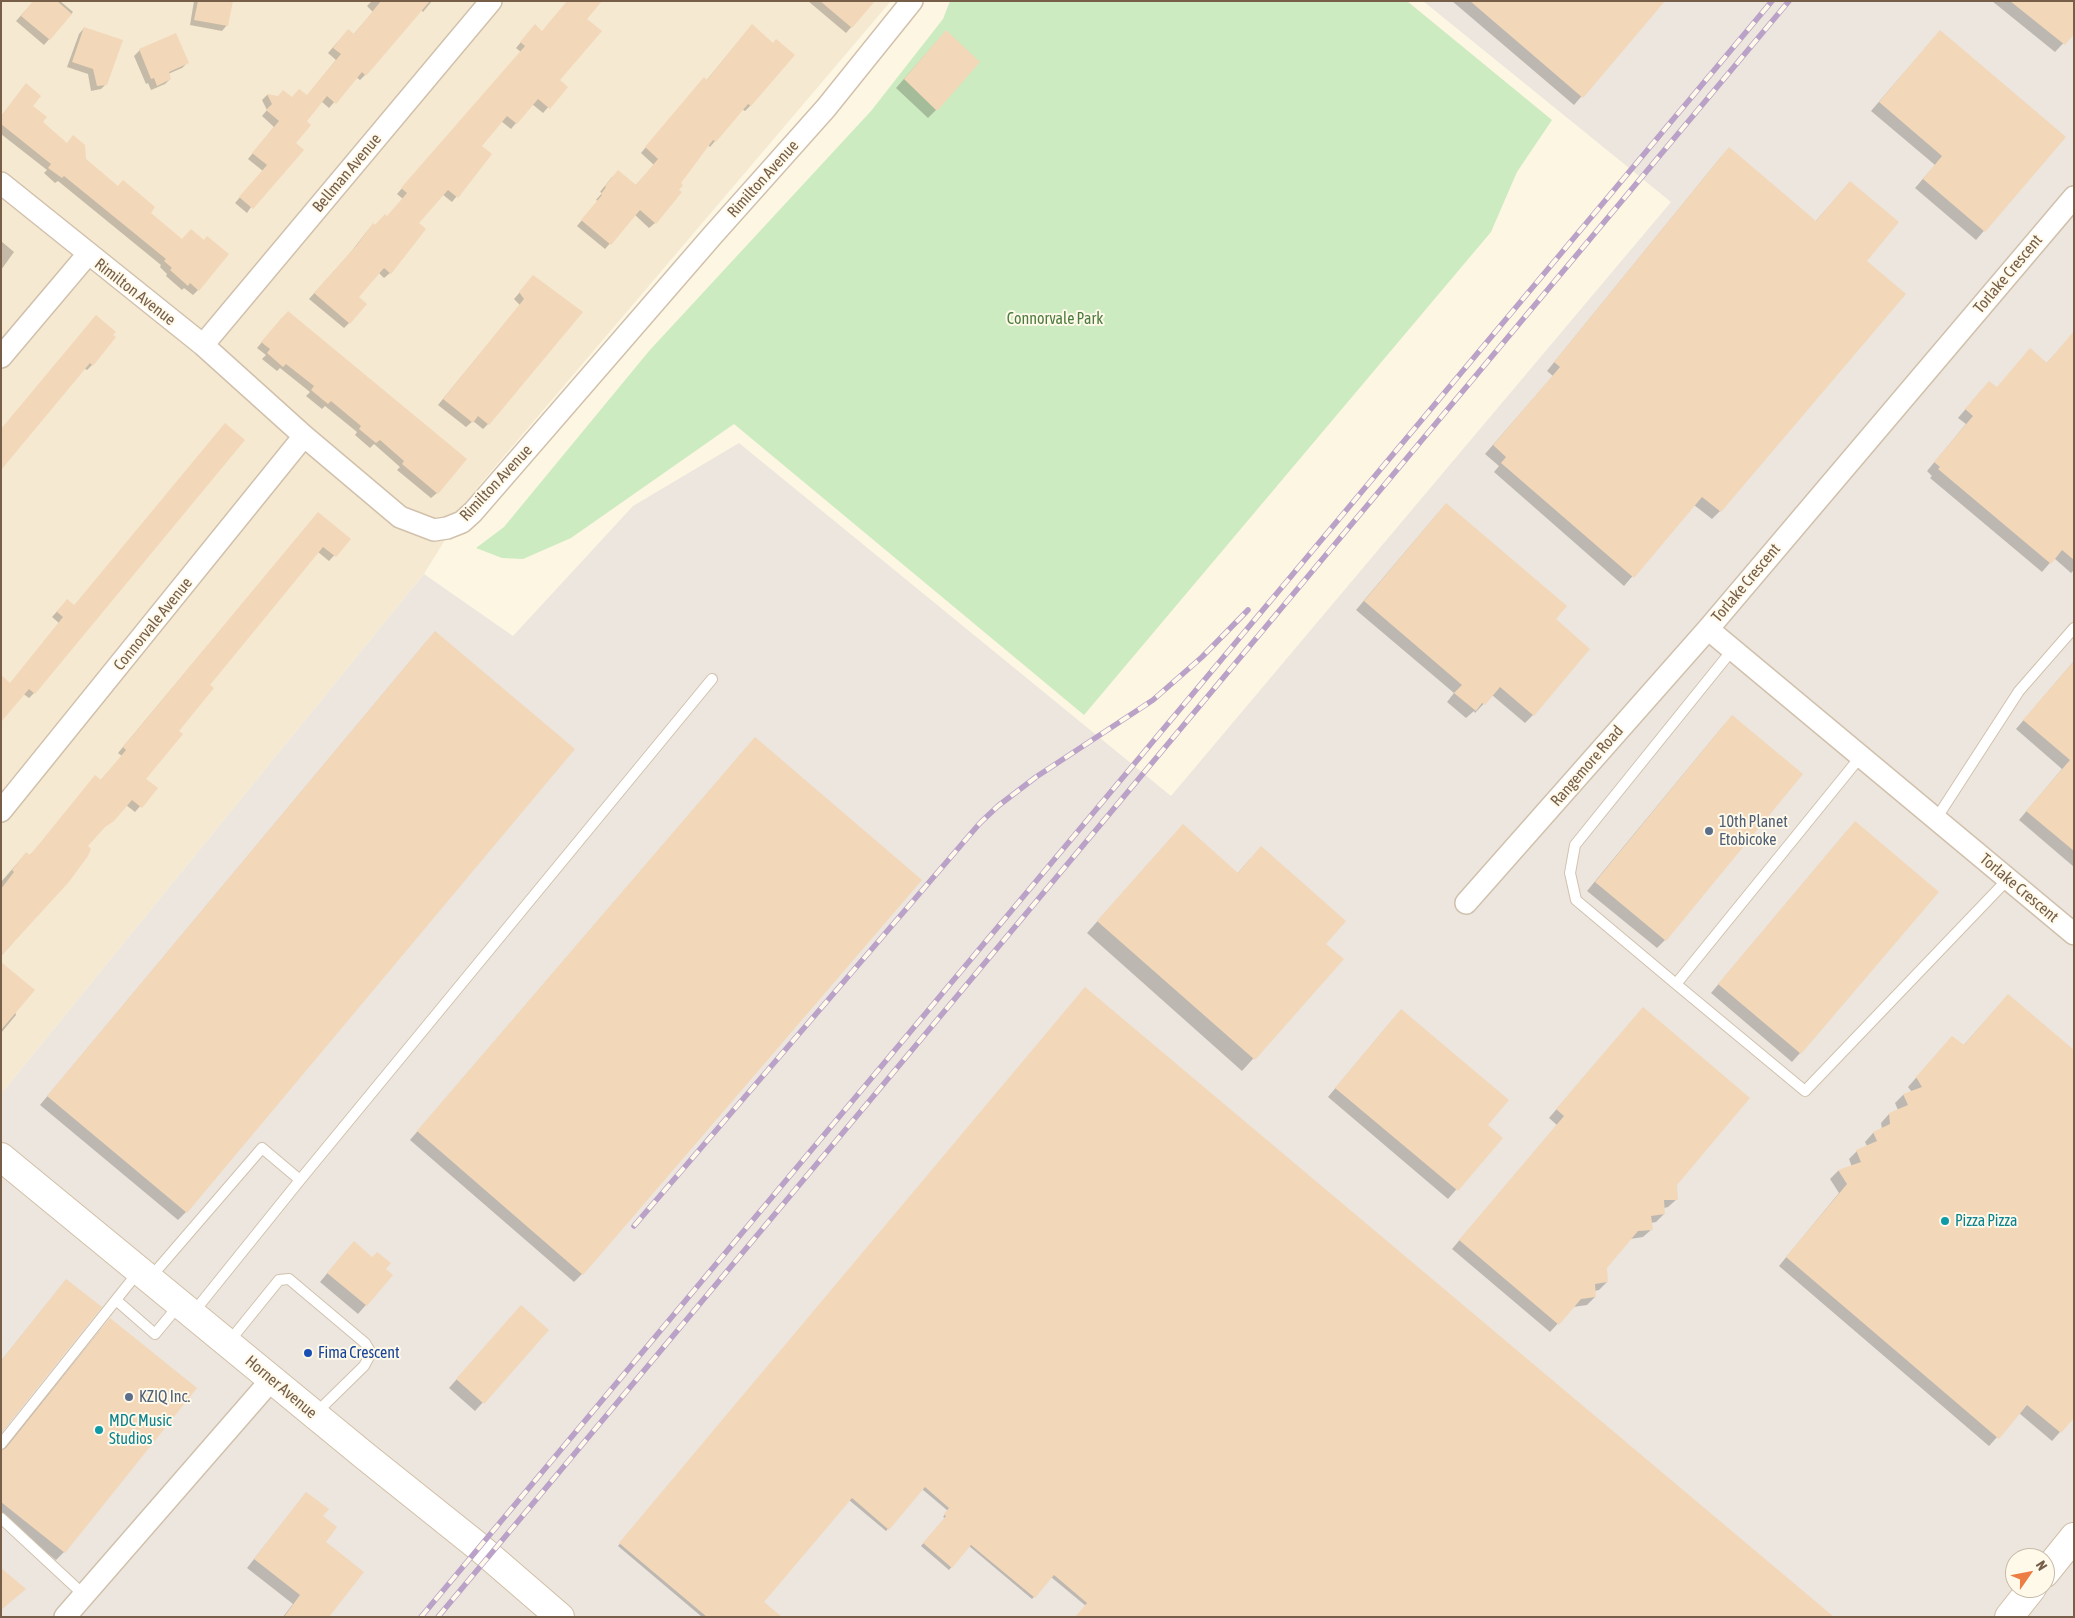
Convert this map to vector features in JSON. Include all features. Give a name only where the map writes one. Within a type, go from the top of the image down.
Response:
[{"type":"main road","name":"Horner Avenue","points":[[1,1157],[480,1548],[560,1617]]},
{"type":"main road","points":[[2055,1560],[2074,1537]]},
{"type":"main road","points":[[2009,1617],[2024,1598]]},
{"type":"street","name":"Bellman Avenue","points":[[203,346],[491,1]]},
{"type":"street","name":"Rimilton Avenue","points":[[1,183],[203,346],[304,436],[400,517],[434,530],[462,522],[826,108],[912,1]]},
{"type":"street","name":"Torlake Crescent","points":[[2074,197],[1708,629],[2074,934]]},
{"type":"street","points":[[1,357],[88,254]]},
{"type":"street","name":"Connorvale Avenue","points":[[1,811],[304,436]]},
{"type":"street","name":"Rangemore Road","points":[[1466,904],[1708,629]]},
{"type":"street","points":[[65,1617],[272,1379]]},
{"type":"lane","points":[[1936,818],[2019,690],[2074,628]]},
{"type":"lane","points":[[1733,649],[1575,845],[1570,873],[1576,900],[1805,1092],[2008,879]]},
{"type":"lane","points":[[116,1300],[155,1334],[186,1309],[300,1180],[712,679]]},
{"type":"lane","points":[[1676,984],[1861,756]]},
{"type":"lane","points":[[1,1444],[116,1300],[144,1275],[262,1148],[300,1180]]},
{"type":"lane","points":[[228,1344],[279,1280],[289,1278],[365,1343],[371,1353],[364,1366],[315,1415]]},
{"type":"lane","points":[[1,1518],[84,1595]]},
{"type":"shaded area","points":[[1,1],[891,1],[477,488],[424,574],[1,1094]]},
{"type":"shaded area","points":[[1423,1],[2074,1],[2074,1617],[1,1617],[1,1094],[424,574],[513,636],[633,506],[739,443],[1171,796],[1671,202]]},
{"type":"green space","name":"Connorvale Park","points":[[950,1],[1407,1],[1552,120],[1517,172],[1491,232],[1084,715],[734,424],[571,538],[523,559],[502,558],[476,548],[504,527],[649,351],[871,111],[943,19]]},
{"type":"building","points":[[33,1],[57,1],[72,14],[50,40],[21,16]]},
{"type":"building","points":[[198,1],[233,1],[228,26],[194,20]]},
{"type":"building","points":[[381,1],[430,1],[366,76],[362,72],[336,104],[327,96],[307,121],[311,125],[296,143],[304,150],[253,209],[239,197],[267,165],[252,153],[279,121],[266,110],[272,104],[267,94],[278,96],[283,90],[292,97],[299,89],[307,95],[341,54],[333,48],[348,29],[354,34]]},
{"type":"building","points":[[567,1],[602,1],[587,19],[602,31],[560,80],[568,87],[550,109],[538,99],[517,124],[507,116],[482,146],[492,154],[458,198],[448,190],[419,223],[426,229],[391,274],[384,268],[359,297],[367,304],[350,324],[314,293],[357,245],[373,223],[375,225],[385,214],[387,216],[407,193],[401,188],[525,46],[520,42],[535,24],[542,31]]},
{"type":"building","points":[[820,1],[875,1],[852,28]]},
{"type":"building","points":[[1470,1],[1665,1],[1583,98]]},
{"type":"building","points":[[2010,1],[2074,1],[2074,34],[2065,45]]},
{"type":"building","points":[[752,24],[773,43],[776,39],[795,55],[751,106],[748,104],[716,142],[713,140],[681,183],[683,185],[679,190],[682,192],[656,224],[640,210],[611,245],[581,220],[602,195],[605,186],[618,170],[636,185],[658,159],[645,147],[704,77],[707,80]]},
{"type":"building","points":[[84,27],[123,40],[107,85],[97,86],[93,69],[72,62]]},
{"type":"building","points":[[946,30],[980,62],[937,111],[904,79]]},
{"type":"building","points":[[1940,30],[2066,137],[1985,232],[1923,179],[1942,156],[1879,102]]},
{"type":"building","points":[[176,33],[189,63],[169,72],[171,79],[157,86],[154,78],[151,79],[139,49]]},
{"type":"building","points":[[26,83],[41,96],[33,106],[47,117],[43,122],[67,143],[73,135],[85,145],[86,159],[118,186],[123,180],[155,207],[151,213],[182,239],[191,229],[204,240],[207,236],[229,254],[199,291],[190,283],[188,286],[170,270],[172,268],[164,261],[166,259],[64,176],[62,178],[48,168],[51,164],[1,124],[1,116]]},
{"type":"building","points":[[1729,147],[1816,221],[1850,181],[1899,222],[1867,261],[1906,294],[1721,512],[1702,497],[1634,578],[1501,463],[1506,457],[1493,445],[1560,367],[1554,362]]},
{"type":"building","points":[[533,275],[583,312],[489,425],[478,416],[473,423],[443,399],[524,299],[519,292]]},
{"type":"building","points":[[288,311],[467,459],[438,494],[402,464],[404,461],[380,440],[376,443],[359,429],[361,426],[331,401],[328,404],[311,390],[314,386],[286,364],[283,367],[267,353],[270,349],[261,342]]},
{"type":"building","points":[[96,315],[116,332],[113,335],[116,337],[93,366],[90,363],[1,470],[1,429]]},
{"type":"building","points":[[2074,331],[2074,560],[2062,550],[2051,564],[1938,469],[1940,467],[1934,462],[1973,416],[1965,409],[1989,381],[1997,387],[2030,348],[2047,363]]},
{"type":"building","points":[[225,423],[245,440],[35,694],[29,689],[1,722],[1,675],[10,683],[63,617],[57,612],[67,599],[74,605],[76,603]]},
{"type":"building","points":[[1446,503],[1567,606],[1556,619],[1590,649],[1534,716],[1500,687],[1485,705],[1482,703],[1476,711],[1454,693],[1462,685],[1364,601]]},
{"type":"building","points":[[318,512],[351,539],[336,557],[323,547],[210,685],[214,688],[179,731],[183,734],[146,779],[158,788],[142,808],[132,800],[114,821],[105,827],[88,846],[91,849],[88,856],[68,883],[1,956],[1,889],[14,872],[12,870],[26,852],[30,855],[95,775],[101,780],[126,750],[123,747]]},
{"type":"building","points":[[435,631],[575,749],[187,1213],[47,1096]]},
{"type":"building","points":[[2074,661],[2074,851],[2026,811],[2070,760],[2023,720]]},
{"type":"building","points":[[1732,715],[1803,774],[1666,941],[1595,882]]},
{"type":"building","points":[[755,737],[922,880],[583,1275],[417,1131]]},
{"type":"building","points":[[1855,821],[1939,892],[1801,1054],[1718,984]]},
{"type":"building","points":[[1183,824],[1238,873],[1261,846],[1346,921],[1326,944],[1344,959],[1255,1060],[1097,921]]},
{"type":"building","points":[[1,962],[35,990],[1,1030]]},
{"type":"building","points":[[1085,987],[1834,1617],[1075,1617],[1087,1603],[1054,1575],[1035,1598],[971,1545],[952,1568],[923,1543],[946,1516],[944,1514],[949,1508],[925,1487],[889,1530],[852,1498],[764,1602],[782,1617],[707,1617],[619,1543]]},
{"type":"building","name":"Pizza Pizza","points":[[2008,994],[2074,1050],[2074,1418],[2061,1433],[2027,1405],[1999,1439],[1786,1257],[1847,1184],[1838,1170],[1861,1162],[1856,1150],[1877,1141],[1873,1132],[1890,1124],[1889,1113],[1908,1105],[1903,1094],[1922,1087],[1916,1077],[1952,1036],[1964,1045]]},
{"type":"building","points":[[1643,1007],[1750,1098],[1677,1185],[1678,1200],[1664,1200],[1665,1214],[1651,1216],[1653,1230],[1638,1231],[1607,1268],[1608,1282],[1595,1284],[1596,1297],[1581,1299],[1559,1325],[1459,1240],[1564,1116],[1556,1109]]},
{"type":"building","points":[[1401,1009],[1509,1100],[1488,1125],[1503,1138],[1458,1191],[1335,1088]]},
{"type":"building","points":[[354,1241],[372,1257],[377,1252],[391,1263],[386,1269],[393,1275],[367,1306],[327,1273]]},
{"type":"building","points":[[66,1279],[102,1307],[1,1433],[1,1361]]},
{"type":"building","points":[[521,1305],[549,1330],[484,1404],[456,1379]]},
{"type":"building","name":"MDC Music Studios","points":[[110,1318],[197,1388],[65,1553],[1,1502],[1,1451],[6,1448]]},
{"type":"building","points":[[306,1492],[329,1509],[323,1516],[337,1527],[326,1542],[364,1572],[329,1617],[284,1617],[300,1595],[254,1559]]},
{"type":"building","points":[[1,1568],[26,1589],[1,1610]]},
{"type":"railway","points":[[421,1617],[1772,1]]},
{"type":"railway","points":[[438,1617],[1789,1]]},
{"type":"railway","points":[[634,1226],[980,823],[998,806],[1036,777],[1153,700],[1202,657],[1248,610]]},
{"type":"place","name":"10th Planet Etobicoke","points":[[1709,831]]},
{"type":"place","name":"Pizza Pizza","points":[[1945,1221]]},
{"type":"place","name":"Fima Crescent","points":[[308,1353]]},
{"type":"place","name":"KZIQ Inc.","points":[[129,1397]]},
{"type":"place","name":"MDC Music Studios","points":[[99,1430]]}]
